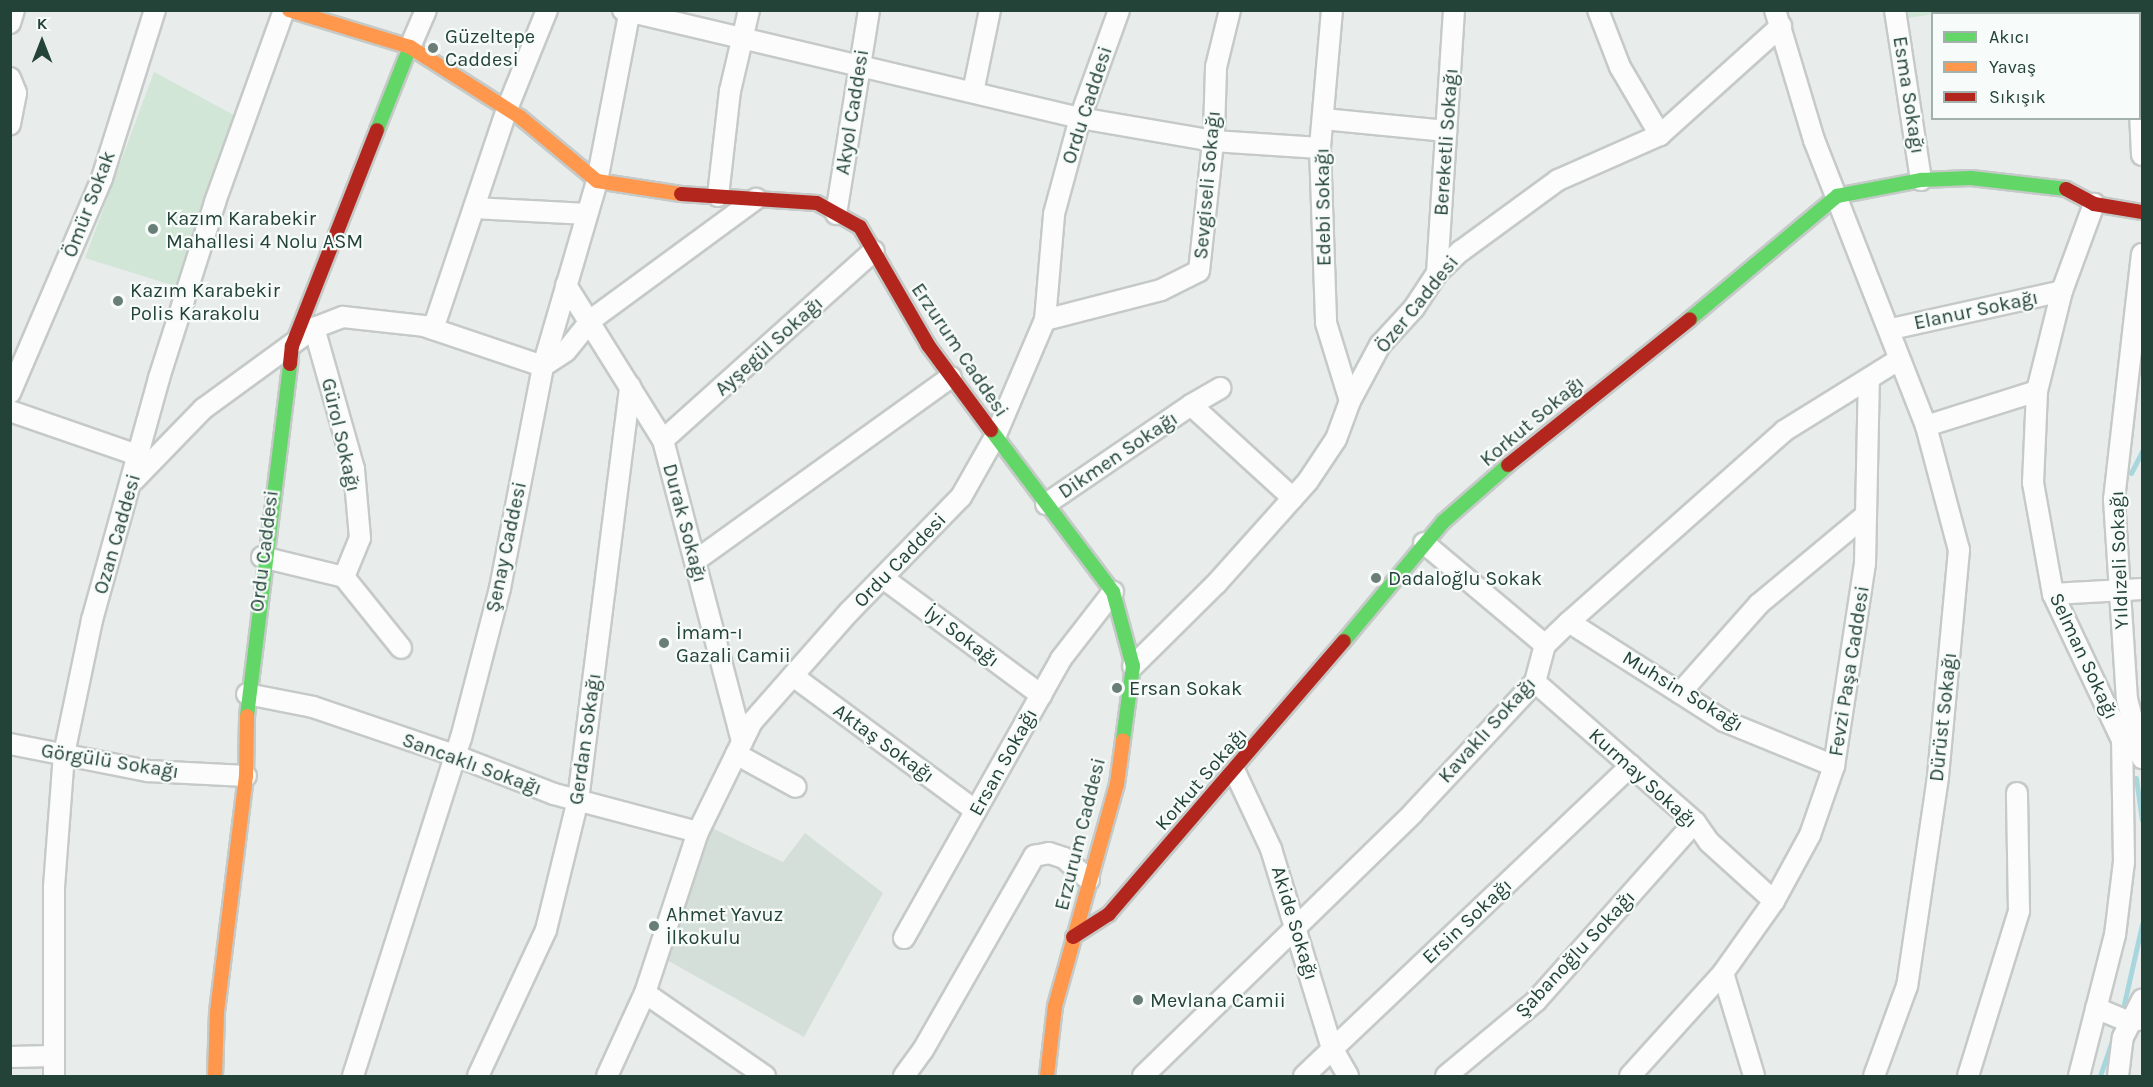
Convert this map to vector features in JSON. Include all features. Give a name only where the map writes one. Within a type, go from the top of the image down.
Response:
[{"type":"street","points":[[11,23],[14,10]]},
{"type":"street","name":"Ömür Sokak","points":[[10,393],[102,178],[155,10]]},
{"type":"street","name":"Ozan Caddesi","points":[[54,1077],[54,887],[63,754],[92,620],[129,485],[140,456],[159,378],[215,202],[284,10]]},
{"type":"street","points":[[289,10],[410,47],[507,109],[597,181]]},
{"type":"street","points":[[410,47],[426,10]]},
{"type":"street","points":[[433,329],[507,109],[547,10]]},
{"type":"street","points":[[717,196],[730,91],[744,38],[748,10]]},
{"type":"street","name":"Akyol Caddesi","points":[[836,214],[869,10]]},
{"type":"street","points":[[973,92],[990,10]]},
{"type":"street","name":"Ordu Caddesi","points":[[607,1077],[645,993],[698,832],[752,722],[883,578],[961,497],[995,437],[1045,320],[1054,214],[1080,118],[1119,10]]},
{"type":"street","name":"Sevgiseli Sokağı","points":[[1045,320],[1161,290],[1199,271],[1213,141],[1216,67],[1230,10]]},
{"type":"street","name":"Edebi Sokağı","points":[[1332,10],[1320,148],[1326,323],[1350,401]]},
{"type":"street","name":"Bereketli Sokağı","points":[[1437,273],[1454,10]]},
{"type":"street","name":"Esma Sokağı","points":[[1895,10],[1921,180]]},
{"type":"street","points":[[628,11],[1080,118],[1213,141],[1320,148]]},
{"type":"street","name":"Şenay Caddesi","points":[[353,1077],[454,755],[500,588],[543,366],[597,181],[628,11]]},
{"type":"street","points":[[1601,12],[1620,67],[1660,135]]},
{"type":"street","name":"Özer Caddesi","points":[[1133,666],[1216,584],[1293,498],[1336,438],[1350,401],[1380,345],[1414,308],[1437,273],[1461,251],[1558,180],[1660,135],[1778,18]]},
{"type":"street","name":"Dürüst Sokağı","points":[[1778,18],[1814,140],[1891,329],[1898,360],[1926,426],[1959,550],[1938,777],[1907,986],[1874,1077]]},
{"type":"street","name":"Ordu Caddesi","points":[[215,1077],[218,1012],[246,776],[247,694],[262,557],[292,346],[410,47]]},
{"type":"street","points":[[10,78],[16,93],[10,124]]},
{"type":"street","points":[[1323,119],[1446,131]]},
{"type":"street","points":[[2140,120],[2142,155]]},
{"type":"street","points":[[1837,196],[1921,180],[1971,178],[2071,190],[2094,204],[2142,212]]},
{"type":"street","name":"Erzurum Caddesi","points":[[597,181],[717,196],[817,203],[860,227],[951,377],[1113,592],[1133,666],[1117,784],[1055,1006],[1047,1077]]},
{"type":"street","name":"Korkut Sokağı","points":[[1073,937],[1109,914],[1235,772],[1424,543],[1543,434],[1753,270],[1837,196]]},
{"type":"street","points":[[129,485],[202,409],[314,328],[343,317],[433,329],[543,366],[566,351],[591,320],[756,199]]},
{"type":"street","name":"Selman Sokağı","points":[[2079,1077],[2115,935],[2124,862],[2122,740],[2053,594],[2033,483],[2037,391],[2062,291],[2094,204]]},
{"type":"street","points":[[474,208],[587,214]]},
{"type":"street","name":"Ayşegül Sokağı","points":[[663,440],[874,251]]},
{"type":"street","name":"Yıldızeli Sokağı","points":[[2142,254],[2114,499],[2127,699],[2142,758]]},
{"type":"street","name":"Durak Sokağı","points":[[566,285],[591,320],[663,440],[695,561],[739,748]]},
{"type":"street","name":"Elanur Sokağı","points":[[1891,329],[2062,291]]},
{"type":"street","name":"Gürol Sokağı","points":[[314,328],[354,469],[360,538],[344,577]]},
{"type":"street","name":"Kavaklı Sokağı","points":[[1143,1077],[1413,813],[1535,682],[1545,645],[1569,621],[1784,431],[1898,360]]},
{"type":"street","points":[[695,561],[951,377]]},
{"type":"street","name":"Fevzi Paşa Caddesi","points":[[1630,1077],[1723,973],[1774,901],[1810,835],[1834,766],[1865,564],[1869,380]]},
{"type":"street","name":"Gerdan Sokağı","points":[[478,1077],[546,930],[578,800],[630,386]]},
{"type":"street","name":"Dikmen Sokağı","points":[[1046,504],[1191,405],[1221,388]]},
{"type":"street","points":[[1926,426],[2037,391]]},
{"type":"street","name":"Dikmen Sokağı","points":[[1191,405],[1293,498]]},
{"type":"street","points":[[10,411],[140,456]]},
{"type":"street","points":[[1680,693],[1759,604],[1866,515]]},
{"type":"street","points":[[1424,543],[1545,645]]},
{"type":"street","points":[[262,557],[344,577],[401,648]]},
{"type":"street","name":"İyi Sokağı","points":[[883,578],[1041,695]]},
{"type":"street","points":[[2053,594],[2119,588],[2142,589]]},
{"type":"street","name":"Ersan Sokağı","points":[[904,938],[1061,659],[1113,592]]},
{"type":"street","name":"Muhsin Sokağı","points":[[1569,621],[1724,721],[1834,766]]},
{"type":"street","name":"Aktaş Sokağı","points":[[793,676],[976,811]]},
{"type":"street","name":"Kurmay Sokağı","points":[[1535,682],[1695,822],[1709,842],[1774,901]]},
{"type":"street","name":"Sancaklı Sokağı","points":[[247,694],[314,707],[578,800],[698,832]]},
{"type":"street","name":"Görgülü Sokağı","points":[[10,744],[148,771],[246,776]]},
{"type":"street","points":[[739,748],[796,788]]},
{"type":"street","name":"Ersin Sokağı","points":[[1304,1077],[1631,766]]},
{"type":"street","name":"Akide Sokağı","points":[[1235,772],[1271,849],[1297,925],[1332,1048],[1348,1077]]},
{"type":"street","points":[[1968,1077],[2019,911],[2017,793]]},
{"type":"street","name":"Şabanoğlu Sokağı","points":[[1446,1077],[1536,1001],[1695,822]]},
{"type":"street","points":[[904,1077],[923,1050],[1034,856],[1049,853],[1064,858],[1089,880]]},
{"type":"street","points":[[1723,973],[1754,1077]]},
{"type":"street","points":[[645,993],[765,1077]]},
{"type":"street","points":[[2118,1077],[2123,1037],[2136,1020],[2142,1000]]},
{"type":"street","points":[[2096,1008],[2136,1020]]},
{"type":"street","points":[[10,1057],[54,1056]]},
{"type":"shaded area","points":[[712,828],[783,862],[805,833],[883,893],[804,1037],[665,959]]},
{"type":"green space","points":[[1907,10],[1952,10],[1931,12],[1931,14],[1908,18]]},
{"type":"green space","points":[[2124,10],[2125,12],[2039,12],[1953,11]]},
{"type":"green space","points":[[154,72],[234,115],[178,287],[85,258]]},
{"type":"waterway","points":[[2131,473],[2142,451]]},
{"type":"waterway","points":[[2136,778],[2142,820]]},
{"type":"waterway","points":[[2124,1004],[2142,924]]},
{"type":"waterway","points":[[2100,1076],[2115,1032]]},
{"type":"traffic: fast","points":[[377,130],[410,47]]},
{"type":"traffic: fast","points":[[1690,319],[1837,196],[1921,180],[1971,178],[2066,189]]},
{"type":"traffic: fast","points":[[247,716],[290,364]]},
{"type":"traffic: fast","points":[[991,430],[1113,592],[1133,666],[1123,740]]},
{"type":"traffic: fast","points":[[1344,641],[1443,522],[1508,465]]},
{"type":"traffic: slow","points":[[289,10],[410,47],[520,117],[597,181],[681,194]]},
{"type":"traffic: slow","points":[[215,1076],[217,1012],[246,776],[247,716]]},
{"type":"traffic: slow","points":[[1047,1076],[1055,1006],[1117,784],[1123,740]]},
{"type":"traffic: jam","points":[[290,364],[292,346],[377,130]]},
{"type":"traffic: jam","points":[[2066,189],[2094,204],[2142,212]]},
{"type":"traffic: jam","points":[[681,194],[817,203],[860,227],[928,345],[991,430]]},
{"type":"traffic: jam","points":[[1508,465],[1690,319]]},
{"type":"traffic: jam","points":[[1073,937],[1109,914],[1344,641]]},
{"type":"place","name":"Güzeltepe Caddesi","points":[[433,48]]},
{"type":"place","name":"Kazım Karabekir Mahallesi 4 Nolu ASM","points":[[153,229]]},
{"type":"place","name":"Kazım Karabekir Polis Karakolu","points":[[118,301]]},
{"type":"place","name":"Dadaloğlu Sokak","points":[[1376,578]]},
{"type":"place","name":"İmam-ı Gazali Camii","points":[[664,643]]},
{"type":"place","name":"Ersan Sokak","points":[[1117,688]]},
{"type":"place","name":"Ahmet Yavuz İlkokulu","points":[[654,926]]},
{"type":"place","name":"Mevlana Camii","points":[[1138,1000]]}]
